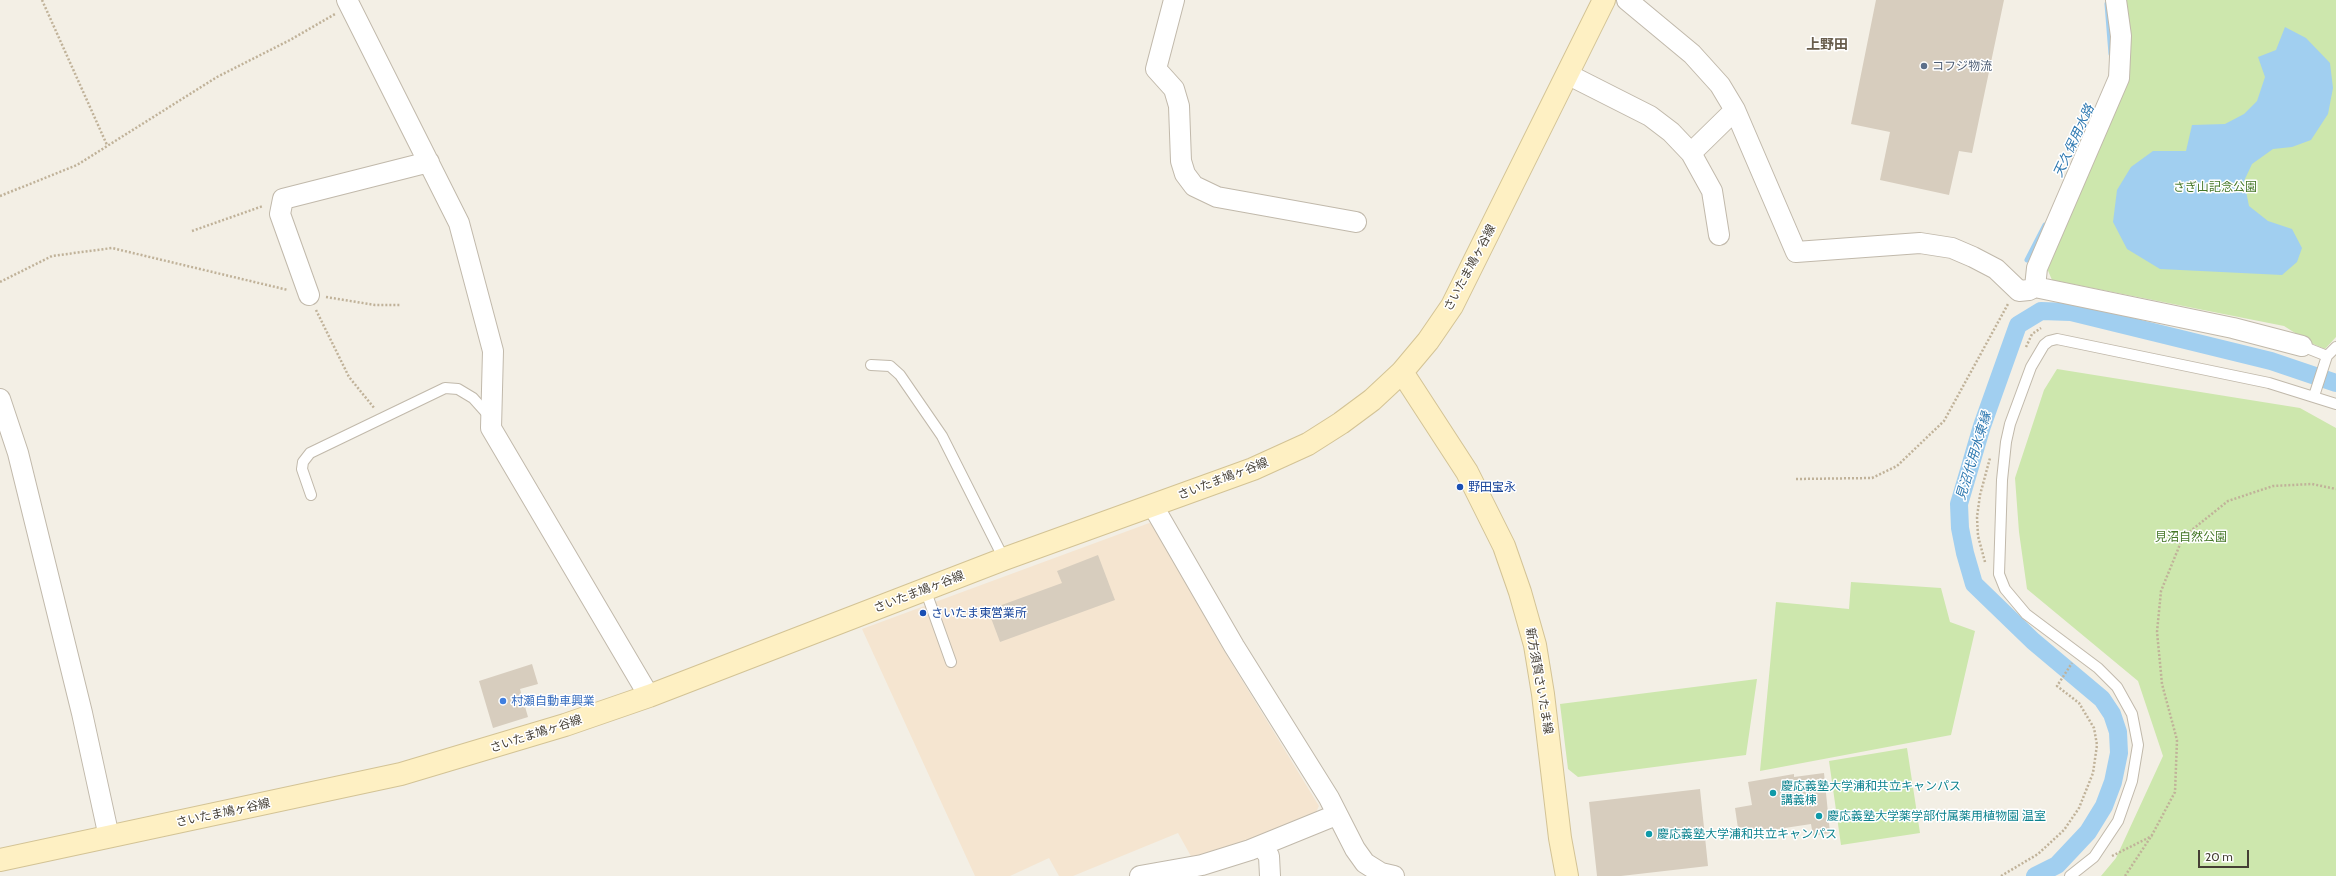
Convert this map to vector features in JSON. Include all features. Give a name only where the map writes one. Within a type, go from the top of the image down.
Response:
[{"type":"main road","name":"さいたま鳩ヶ谷線","points":[[0,860],[401,774],[566,725],[649,696],[1004,559],[1253,469],[1308,444],[1341,423],[1372,400],[1402,372],[1428,341],[1452,306],[1604,0]]},
{"type":"main road","name":"新方須賀さいたま線","points":[[1402,372],[1470,478],[1504,546],[1520,592],[1535,645],[1543,694],[1560,838],[1567,876]]},
{"type":"street","points":[[1174,0],[1156,69],[1174,89],[1179,106],[1181,161],[1185,174],[1194,186],[1217,197],[1356,222]]},
{"type":"street","points":[[1627,0],[1692,54],[1720,85],[1735,110],[1796,252],[1920,243],[1952,248],[1996,270],[2027,289],[2232,328],[2302,346]]},
{"type":"street","points":[[2027,289],[2119,78],[2121,36],[2116,0]]},
{"type":"street","points":[[348,3],[430,162],[459,223],[493,351],[491,428],[649,696]]},
{"type":"street","points":[[1567,74],[1650,116],[1671,132],[1691,153],[1712,191],[1719,236]]},
{"type":"street","points":[[1691,153],[1735,110]]},
{"type":"street","points":[[309,295],[280,214],[283,199],[430,162]]},
{"type":"street","points":[[0,399],[18,453],[82,713],[109,837]]},
{"type":"street","points":[[1152,506],[1234,646],[1329,798],[1336,814],[1365,863],[1381,873],[1394,876]]},
{"type":"street","points":[[1140,876],[1202,864],[1261,846],[1336,814]]},
{"type":"street","points":[[1261,846],[1269,856],[1270,876]]},
{"type":"lane","points":[[2070,876],[2094,857],[2118,821],[2132,782],[2138,744],[2132,714],[2117,686],[2098,668],[2026,614],[2005,589],[2000,574],[2002,480],[2006,442],[2010,424],[2031,367],[2044,345],[2049,341],[2057,339],[2261,382],[2316,392],[2336,404]]},
{"type":"lane","points":[[2302,346],[2327,358]]},
{"type":"lane","points":[[2316,392],[2327,358],[2336,347]]},
{"type":"lane","points":[[871,365],[890,366],[904,381],[942,436],[1004,559]]},
{"type":"lane","points":[[311,496],[302,469],[303,462],[310,453],[445,388],[458,389],[473,398],[491,418]]},
{"type":"lane","points":[[925,589],[951,662]]},
{"type":"path","points":[[42,0],[107,145]]},
{"type":"path","points":[[0,196],[77,164],[217,77],[290,40],[348,3]]},
{"type":"path","points":[[192,231],[283,199]]},
{"type":"path","points":[[0,282],[52,256],[112,248],[309,295],[375,305],[401,304]]},
{"type":"path","points":[[1796,479],[1872,478],[1897,466],[1944,421],[2001,315],[2027,289]]},
{"type":"path","points":[[309,295],[349,377],[383,418]]},
{"type":"path","points":[[2025,352],[2032,334],[2048,327]]},
{"type":"path","points":[[1987,568],[1978,536],[1978,517],[1980,496],[1992,452]]},
{"type":"path","points":[[2125,876],[2152,835],[2175,792],[2177,740],[2162,684],[2157,632],[2161,591],[2183,537],[2228,501],[2266,488],[2312,484],[2336,489]]},
{"type":"path","points":[[2001,876],[2038,854],[2064,830],[2079,808],[2093,773],[2097,745],[2094,728],[2079,703],[2057,686],[2059,680],[2076,658]]},
{"type":"shaded area","points":[[1152,522],[1223,649],[1319,806],[1315,814],[1269,833],[1192,858],[1178,833],[1073,876],[1059,876],[1049,858],[1010,876],[975,876],[862,629]]},
{"type":"green space","name":"さぎ山記念公園","points":[[2122,0],[2336,0],[2336,337],[2325,349],[2311,343],[2284,326],[2052,280],[2046,266],[2109,127],[2126,73]]},
{"type":"green space","name":"見沼自然公園","points":[[2057,369],[2300,408],[2336,428],[2336,876],[2101,876],[2116,858],[2163,756],[2138,681],[2027,589],[2019,532],[2015,478],[2044,390]]},
{"type":"green space","points":[[1851,582],[1941,588],[1950,622],[1975,631],[1951,735],[1760,771],[1776,602],[1849,609]]},
{"type":"green space","points":[[1757,679],[1746,755],[1578,777],[1568,769],[1560,704]]},
{"type":"green space","points":[[1907,748],[1920,833],[1841,845],[1829,761]]},
{"type":"water","points":[[2285,27],[2306,38],[2330,63],[2333,88],[2328,114],[2311,140],[2292,147],[2273,149],[2252,164],[2244,181],[2249,206],[2268,221],[2292,229],[2302,248],[2297,262],[2282,275],[2160,269],[2127,249],[2113,222],[2117,190],[2131,167],[2153,151],[2186,151],[2192,125],[2225,124],[2244,114],[2257,101],[2265,77],[2258,57],[2276,50]]},
{"type":"building","points":[[1876,0],[2004,0],[1972,153],[1959,151],[1949,195],[1880,180],[1890,132],[1851,124]]},
{"type":"building","points":[[1098,555],[1115,600],[1000,642],[988,610],[1062,583],[1057,571]]},
{"type":"building","points":[[532,664],[538,684],[520,689],[528,717],[493,728],[479,681]]},
{"type":"building","name":"慶応義塾大学浦和共立キャンパス 講義棟","points":[[1824,773],[1830,833],[1813,836],[1811,824],[1739,835],[1735,808],[1752,805],[1748,782],[1794,774],[1794,777]]},
{"type":"building","name":"慶応義塾大学浦和共立キャンパス","points":[[1700,789],[1708,866],[1621,876],[1597,876],[1589,802]]},
{"type":"waterway","name":"天久保用水路","points":[[2107,4],[2111,54]]},
{"type":"waterway","name":"天久保用水路","points":[[2027,260],[2045,225]]},
{"type":"waterway","name":"見沼代用水東縁","points":[[2035,876],[2057,865],[2088,832],[2104,806],[2113,782],[2119,753],[2118,732],[2112,714],[2102,699],[2033,641],[1974,584],[1965,553],[1960,528],[1959,504],[1982,426],[2018,325],[2041,311],[2071,312],[2271,361],[2336,383]]},
{"type":"place","name":"コフジ物流","points":[[1924,66]]},
{"type":"place","name":"野田宝永","points":[[1460,487]]},
{"type":"place","name":"さいたま東営業所","points":[[923,613]]},
{"type":"place","name":"村瀬自動車興業","points":[[503,701]]},
{"type":"place","name":"慶応義塾大学浦和共立キャンパス 講義棟","points":[[1773,793]]},
{"type":"place","name":"慶応義塾大学薬学部付属薬用植物園 温室","points":[[1819,816]]},
{"type":"place","name":"慶応義塾大学浦和共立キャンパス","points":[[1649,834]]},
{"type":"district","name":"上野田","points":[[1827,45]]}]
